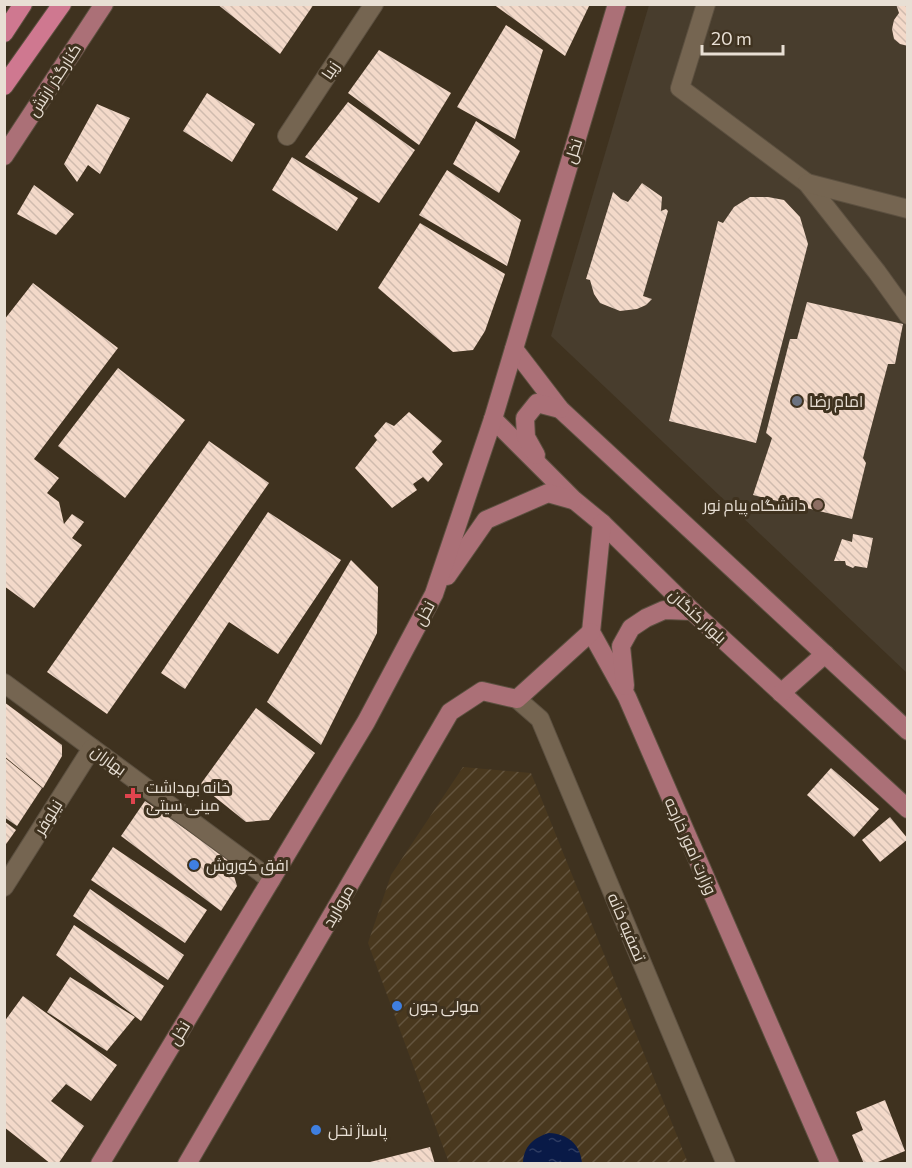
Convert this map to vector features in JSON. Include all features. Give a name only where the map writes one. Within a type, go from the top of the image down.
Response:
[{"type":"highway","points":[[4,33],[23,4]]},
{"type":"highway","points":[[4,86],[62,4]]},
{"type":"main road","name":"کنارگذر ارتش","points":[[4,156],[104,4]]},
{"type":"main road","name":"نخل","points":[[100,1164],[366,722],[434,594],[493,419],[617,4]]},
{"type":"main road","points":[[514,349],[560,409],[908,730]]},
{"type":"main road","points":[[542,468],[526,437],[525,418],[537,403],[560,409]]},
{"type":"main road","name":"بلوار کنگان","points":[[493,419],[574,500],[602,523],[692,611],[908,809]]},
{"type":"main road","points":[[434,594],[486,520],[548,493],[574,500]]},
{"type":"main road","points":[[517,699],[591,632],[602,523]]},
{"type":"main road","points":[[627,697],[621,646],[631,628],[664,610],[692,611]]},
{"type":"main road","name":"وزارت امور خارجه","points":[[591,632],[627,697],[830,1164]]},
{"type":"main road","points":[[781,693],[825,654]]},
{"type":"main road","name":"مروارید","points":[[188,1164],[450,712],[482,691],[517,699]]},
{"type":"street","name":"زیبا","points":[[286,136],[374,4]]},
{"type":"street","points":[[706,4],[680,88],[807,183],[908,315]]},
{"type":"street","points":[[807,183],[908,209]]},
{"type":"street","name":"بهاران","points":[[4,683],[271,880]]},
{"type":"street","name":"تصفیه خانه","points":[[517,699],[540,719],[726,1164]]},
{"type":"street","name":"نیلوفر","points":[[4,886],[92,748]]},
{"type":"shaded area","name":"دانشگاه پیام نور","points":[[649,5],[907,5],[907,673],[551,336]]},
{"type":"shaded area","points":[[463,767],[531,773],[688,1163],[449,1163],[368,943],[391,875]]},
{"type":"water","points":[[549,1133],[562,1135],[572,1141],[579,1150],[582,1163],[523,1163],[525,1152],[530,1144]]},
{"type":"building","points":[[217,4],[314,4],[280,54]]},
{"type":"building","points":[[493,4],[590,4],[565,56]]},
{"type":"building","points":[[896,4],[908,4],[908,46],[894,39],[892,29],[899,13]]},
{"type":"building","points":[[506,25],[543,50],[515,139],[457,107]]},
{"type":"building","points":[[379,50],[451,93],[419,145],[348,93]]},
{"type":"building","points":[[207,93],[255,124],[232,162],[183,131]]},
{"type":"building","points":[[348,102],[415,150],[379,203],[305,157]]},
{"type":"building","points":[[97,104],[130,118],[100,174],[88,165],[77,182],[64,164]]},
{"type":"building","points":[[476,121],[520,151],[499,193],[453,164]]},
{"type":"building","points":[[292,157],[358,198],[337,231],[272,190]]},
{"type":"building","points":[[447,170],[521,220],[507,266],[419,215]]},
{"type":"building","points":[[642,183],[662,197],[661,211],[666,209],[668,211],[643,296],[652,299],[637,309],[620,311],[600,303],[594,294],[590,280],[586,279],[613,192],[628,202]]},
{"type":"building","points":[[34,185],[74,214],[56,235],[17,214]]},
{"type":"building","points":[[750,197],[784,200],[800,217],[808,244],[756,443],[669,421],[718,221],[723,223],[734,207]]},
{"type":"building","points":[[420,223],[505,274],[485,331],[473,350],[453,352],[378,288]]},
{"type":"building","points":[[33,283],[118,348],[34,459],[59,478],[47,493],[59,502],[64,524],[72,514],[84,522],[72,538],[82,545],[34,608],[4,586],[4,320]]},
{"type":"building","points":[[807,302],[903,324],[895,364],[888,364],[863,458],[866,463],[852,519],[753,495],[772,438],[766,433],[790,339],[797,339]]},
{"type":"building","points":[[118,368],[185,420],[125,498],[58,446]]},
{"type":"building","points":[[409,412],[442,441],[432,452],[443,464],[428,482],[423,477],[413,484],[417,490],[392,508],[355,468],[377,440],[374,436],[386,422],[394,426]]},
{"type":"building","points":[[209,441],[269,483],[107,714],[47,672]]},
{"type":"building","points":[[268,512],[341,560],[278,654],[229,622],[185,689],[161,673]]},
{"type":"building","points":[[853,534],[873,538],[867,568],[855,566],[853,568],[846,565],[845,561],[834,561],[842,539],[852,542]]},
{"type":"building","points":[[351,560],[378,587],[377,633],[321,745],[267,702]]},
{"type":"building","points":[[4,702],[62,745],[62,756],[43,788],[4,756]]},
{"type":"building","points":[[256,708],[315,753],[269,820],[246,822],[200,785]]},
{"type":"building","points":[[4,757],[42,788],[17,826],[4,817]]},
{"type":"building","points":[[831,768],[879,809],[854,837],[807,795]]},
{"type":"building","points":[[145,801],[229,859],[237,886],[221,911],[121,836]]},
{"type":"building","points":[[890,817],[908,839],[880,862],[862,840]]},
{"type":"building","points":[[4,821],[16,830],[4,847]]},
{"type":"building","points":[[113,847],[207,910],[185,943],[91,880]]},
{"type":"building","points":[[90,889],[184,955],[168,980],[73,916]]},
{"type":"building","points":[[74,925],[164,986],[141,1021],[56,955]]},
{"type":"building","points":[[70,977],[135,1017],[107,1051],[47,1012]]},
{"type":"building","points":[[23,996],[117,1065],[91,1101],[66,1084],[51,1101],[84,1126],[58,1164],[51,1164],[4,1127],[4,1022]]},
{"type":"building","points":[[885,1100],[905,1151],[873,1164],[864,1164],[852,1135],[863,1130],[856,1112]]},
{"type":"building","points":[[430,1147],[435,1164],[366,1164],[366,1163]]},
{"type":"place","name":"امام رضا","points":[[797,401]]},
{"type":"place","name":"دانشگاه پیام نور","points":[[818,505]]},
{"type":"place","name":"خانه بهداشت مینی سیتی","points":[[133,796]]},
{"type":"place","name":"افق کوروش","points":[[194,865]]},
{"type":"place","name":"مولی جون","points":[[397,1006]]},
{"type":"place","name":"پاساژ نخل","points":[[316,1130]]}]
